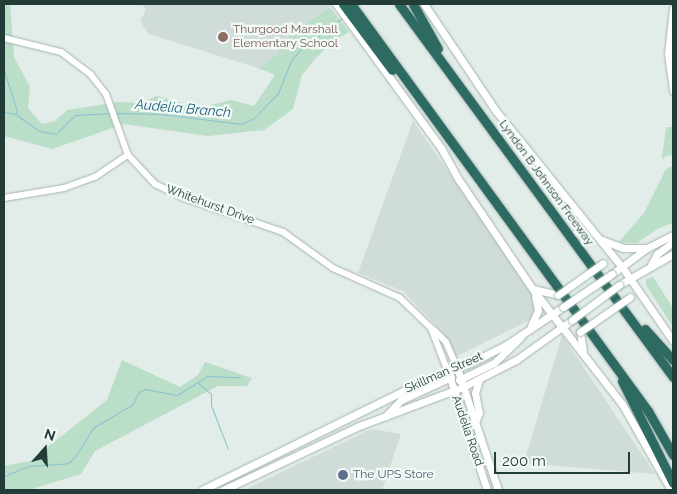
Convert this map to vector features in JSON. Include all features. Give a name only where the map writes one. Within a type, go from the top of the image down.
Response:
[{"type":"highway","points":[[343,4],[403,83],[414,90]]},
{"type":"highway","points":[[350,4],[648,411],[673,455]]},
{"type":"highway","name":"Lyndon B Johnson Freeway","points":[[399,4],[673,377]]},
{"type":"highway","points":[[414,4],[451,74]]},
{"type":"highway","points":[[619,302],[673,360]]},
{"type":"highway","points":[[620,374],[626,394],[673,483]]},
{"type":"main road","points":[[336,4],[442,148],[459,180],[534,290],[622,404],[671,490]]},
{"type":"main road","points":[[424,4],[496,111],[622,267],[673,341]]},
{"type":"main road","points":[[673,10],[668,48],[673,91]]},
{"type":"main road","name":"Skillman Street","points":[[457,368],[527,330],[612,274],[647,248],[673,235]]},
{"type":"main road","points":[[534,290],[558,295],[603,262],[601,241]]},
{"type":"main road","points":[[601,241],[614,246],[647,248]]},
{"type":"main road","points":[[651,265],[657,254],[673,242]]},
{"type":"main road","name":"Skillman Street","points":[[223,490],[359,426],[463,388],[479,380],[516,360],[619,285],[673,254]]},
{"type":"main road","points":[[453,391],[460,378],[494,363],[509,352],[527,330],[538,310],[534,290]]},
{"type":"main road","points":[[585,357],[580,332],[630,297],[647,304]]},
{"type":"main road","points":[[386,416],[401,400],[448,376],[457,368]]},
{"type":"main road","name":"Audelia Road","points":[[457,368],[498,490]]},
{"type":"main road","name":"Skillman Street","points":[[202,490],[448,376]]},
{"type":"main road","name":"Audelia Road","points":[[448,376],[487,490]]},
{"type":"main road","points":[[475,423],[479,413],[475,393],[479,380]]},
{"type":"street","name":"Whitehurst Drive","points":[[4,38],[40,45],[72,58],[102,87],[109,101],[128,155],[155,184],[184,198],[284,232],[333,268],[400,298],[446,342],[457,368]]},
{"type":"street","points":[[4,198],[64,188],[96,177],[128,155]]},
{"type":"street","name":"Whitehurst Drive","points":[[431,328],[448,376]]},
{"type":"shaded area","name":"Thurgood Marshall Elementary School","points":[[142,4],[328,4],[330,7],[281,41],[278,54],[258,68],[149,34],[140,21],[146,10]]},
{"type":"shaded area","points":[[413,121],[546,312],[453,358],[445,335],[403,291],[358,273]]},
{"type":"shaded area","points":[[562,335],[655,474],[524,463]]},
{"type":"shaded area","points":[[371,429],[401,434],[382,490],[244,490]]},
{"type":"green space","points":[[4,4],[10,4],[14,57],[30,87],[28,108],[42,124],[55,121],[67,110],[119,102],[140,103],[157,96],[199,108],[231,100],[254,106],[275,75],[258,68],[278,54],[281,41],[330,7],[349,32],[333,41],[302,75],[293,109],[264,130],[208,136],[124,124],[52,149],[4,136]]},
{"type":"green space","points":[[666,127],[673,127],[673,155],[665,156],[664,159],[662,158]]},
{"type":"green space","points":[[673,166],[673,223],[659,228],[637,243],[619,242],[644,213],[666,169]]},
{"type":"green space","points":[[653,277],[673,308],[673,327],[646,285],[646,279]]},
{"type":"green space","points":[[122,360],[180,387],[198,375],[205,362],[252,378],[247,386],[218,386],[95,451],[81,474],[29,490],[4,490],[4,466],[30,461],[107,400]]},
{"type":"waterway","name":"Audelia Branch","points":[[116,113],[161,114],[241,124],[254,118],[278,93],[292,59],[301,49],[342,18]]},
{"type":"waterway","points":[[4,71],[17,111],[15,114],[4,112]]},
{"type":"waterway","name":"Audelia Branch","points":[[15,114],[39,131],[56,134],[75,115],[110,113]]},
{"type":"waterway","points":[[4,476],[29,466],[68,463],[75,457],[94,427],[132,405],[139,392],[145,389],[177,395],[207,376],[240,377]]},
{"type":"waterway","points":[[198,383],[211,394],[211,405],[228,449]]},
{"type":"place","name":"Thurgood Marshall Elementary School","points":[[223,37]]},
{"type":"place","name":"The UPS Store","points":[[343,475]]}]
